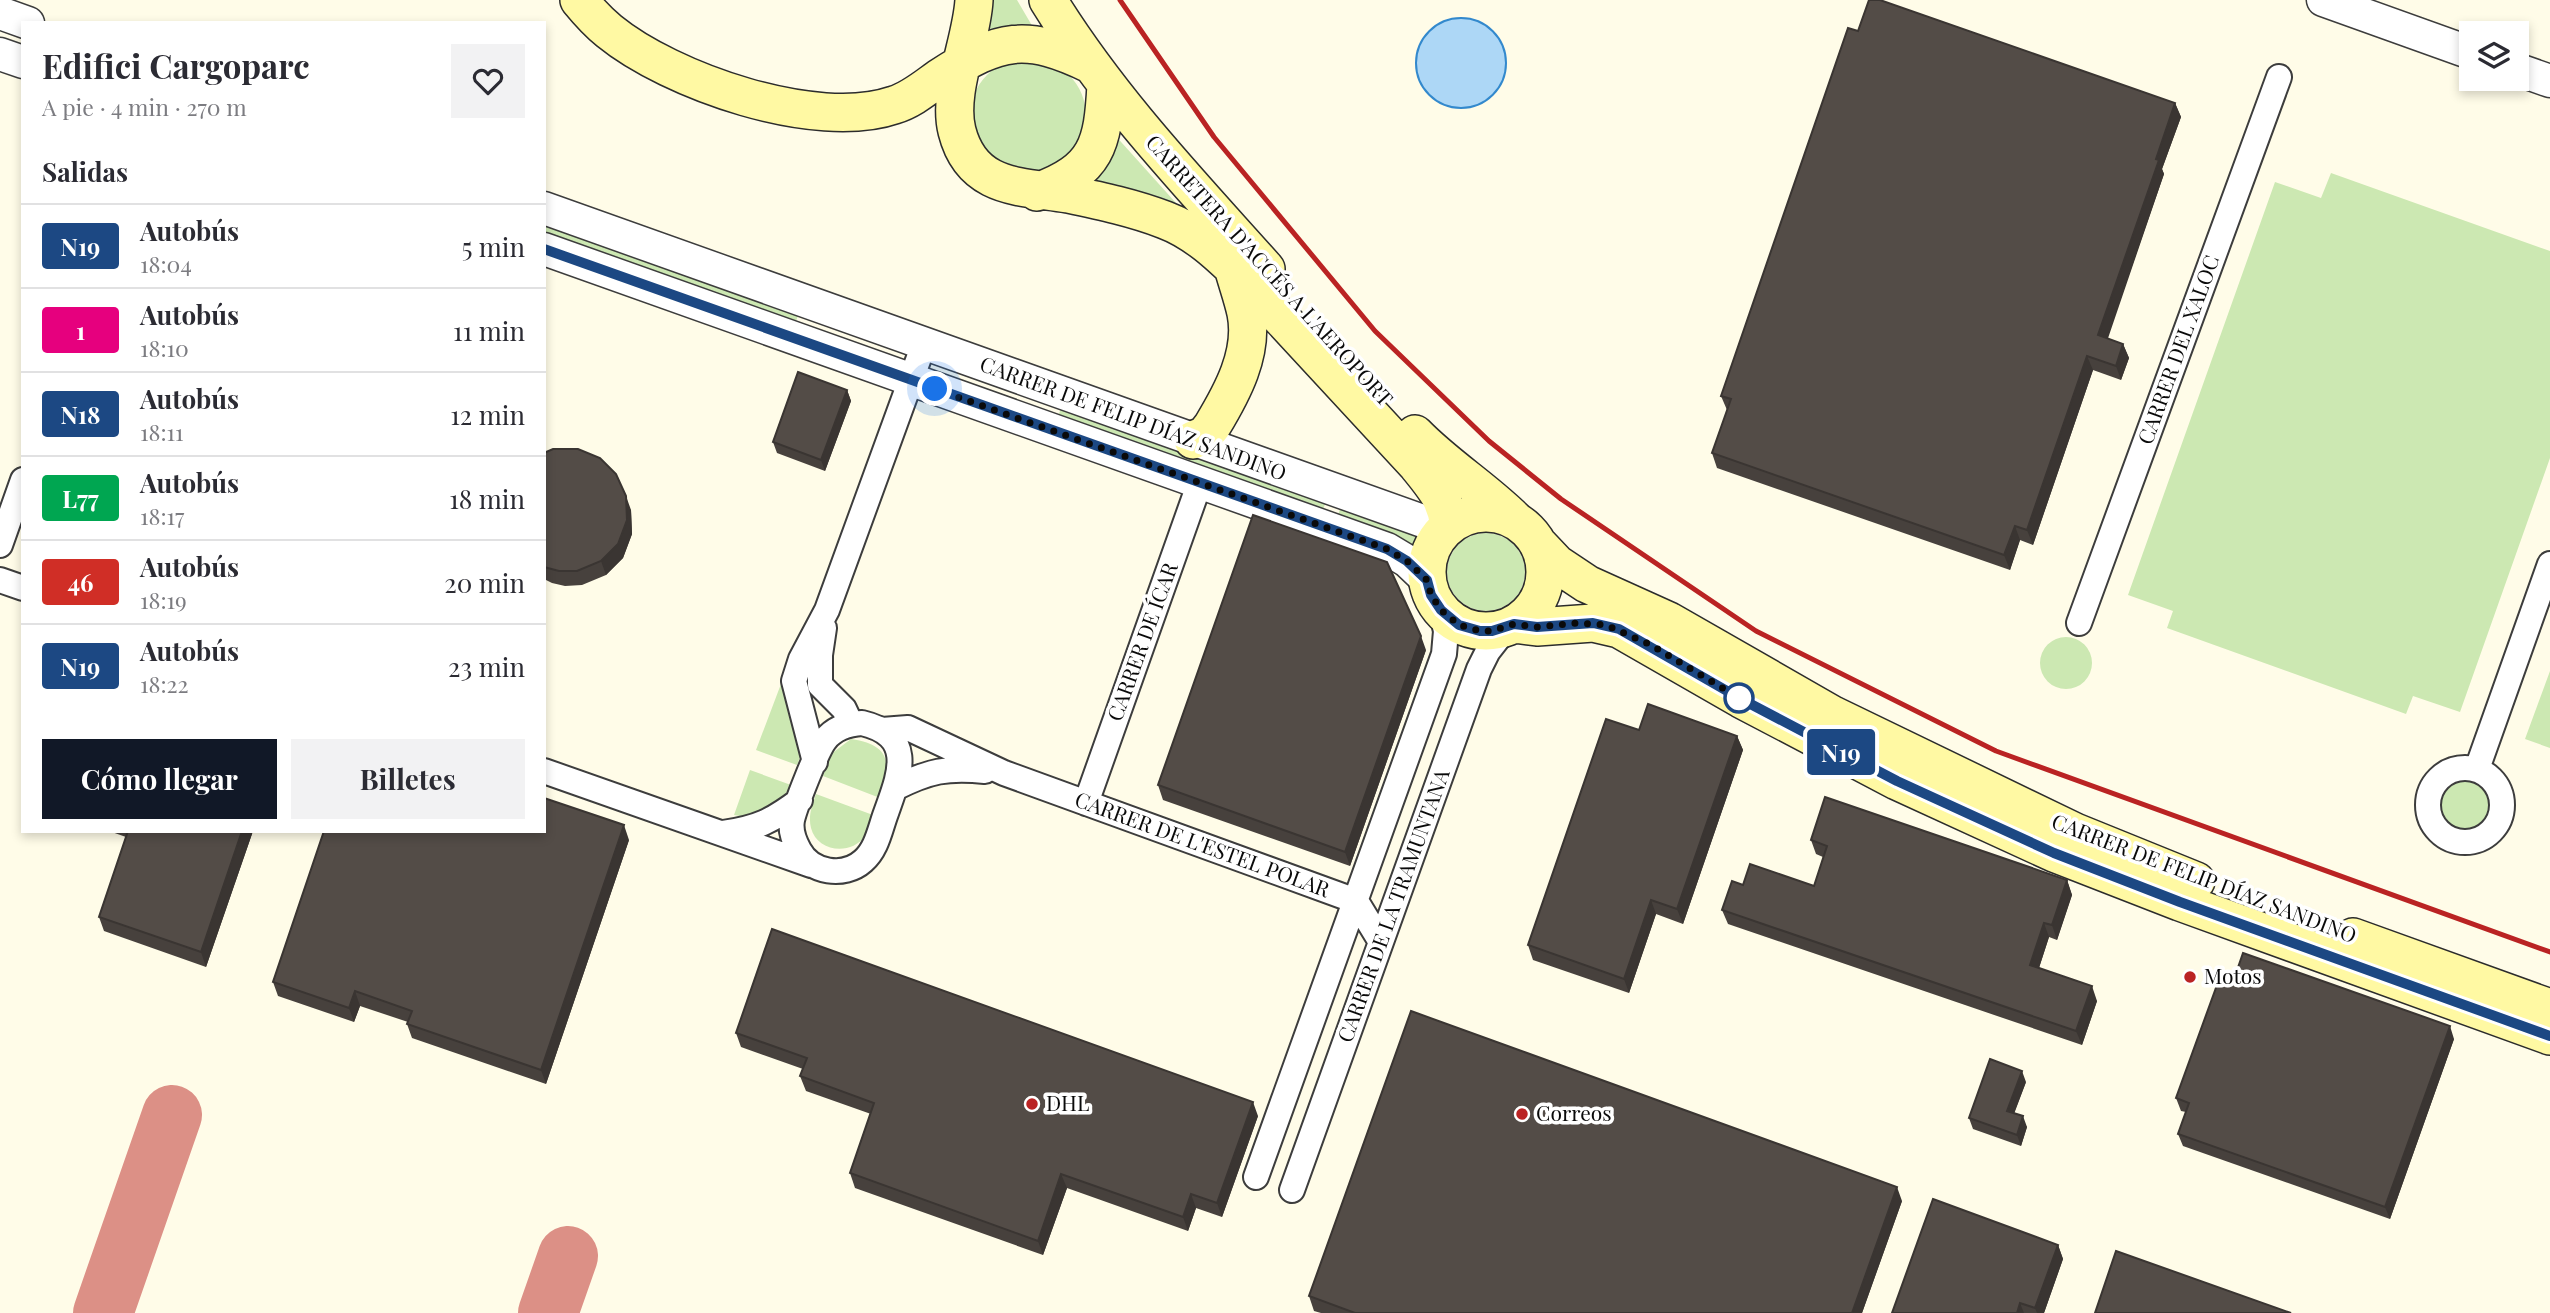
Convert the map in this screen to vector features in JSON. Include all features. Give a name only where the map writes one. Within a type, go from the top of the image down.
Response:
[{"type":"main road","points":[[579,0],[608,30],[650,57],[738,95],[784,106],[844,112],[891,107],[961,64],[995,49],[1026,43],[1053,48],[1099,75],[1101,132],[1089,160],[1068,179],[1037,191]]},
{"type":"main road","name":"CARRETERA D'ACCÉS A L'AEROPORT","points":[[974,0],[961,64],[956,114],[957,130],[963,146],[982,171],[1012,187],[1102,202],[1168,221],[1193,234],[1232,267],[1417,465],[1437,490],[1446,507],[1447,527]]},
{"type":"main road","name":"CARRETERA D'ACCÉS A L'AEROPORT","points":[[1048,0],[1099,75],[1174,166],[1400,419],[1443,461],[1492,498],[1527,533]]},
{"type":"main road","points":[[1193,440],[1205,435],[1212,426],[1244,360],[1248,333],[1246,313],[1232,267]]},
{"type":"main road","points":[[1478,513],[1496,513],[1527,533],[1545,567],[1543,587],[1532,610],[1510,626],[1492,631],[1470,629],[1448,618],[1434,595],[1428,559],[1431,547],[1447,527],[1461,518],[1478,513]]},
{"type":"main road","name":"CARRER DE FELIP DÍAZ SANDINO","points":[[1527,533],[1557,564],[1587,584],[1659,616],[1833,715],[2075,832],[2189,878],[2550,1008]]},
{"type":"main road","name":"CARRER DE FELIP DÍAZ SANDINO","points":[[1510,626],[1593,623],[1619,629],[1741,699],[1897,781],[2042,848],[2180,902],[2550,1036]]},
{"type":"street","points":[[2323,0],[2459,49]]},
{"type":"street","points":[[0,13],[22,21]]},
{"type":"street","points":[[0,54],[21,61]]},
{"type":"street","points":[[2529,74],[2550,81]]},
{"type":"street","name":"CARRER DEL XALOC","points":[[2079,623],[2278,77]]},
{"type":"street","name":"CARRER DE FELIP DÍAZ SANDINO","points":[[546,209],[1193,440],[1447,527]]},
{"type":"street","name":"CARRER DE FELIP DÍAZ SANDINO","points":[[546,250],[1387,549],[1407,561],[1434,595]]},
{"type":"street","points":[[815,762],[794,681],[801,659],[827,610],[925,344]]},
{"type":"street","name":"CARRER DE ÍCAR","points":[[1086,803],[1200,482]]},
{"type":"street","points":[[0,545],[21,486]]},
{"type":"street","points":[[2477,769],[2550,564]]},
{"type":"street","points":[[0,580],[21,586]]},
{"type":"street","name":"CARRER DE LA TRAMUNTANA","points":[[1256,1177],[1444,654],[1446,631],[1434,595]]},
{"type":"street","points":[[827,610],[820,655],[820,685],[844,709],[851,724]]},
{"type":"street","name":"CARRER DE LA TRAMUNTANA","points":[[1292,1190],[1479,669],[1488,651],[1510,626]]},
{"type":"street","points":[[546,772],[818,868],[833,872],[848,870],[862,862],[873,850],[895,788],[900,773],[900,757],[894,742],[882,730],[862,723],[851,724],[835,730],[823,742],[792,820],[793,840],[802,857],[818,868]]},
{"type":"street","name":"CARRER DE L'ESTEL POLAR","points":[[882,730],[908,728],[1004,772],[1356,901],[1381,942]]},
{"type":"street","name":"CARRER DE L'ESTEL POLAR","points":[[895,788],[916,778],[953,768],[1004,772]]},
{"type":"street","points":[[723,833],[747,830],[772,821],[800,800]]},
{"type":"green space","points":[[990,0],[1017,0],[1034,29],[989,34]]},
{"type":"green space","points":[[1028,58],[1050,62],[1069,75],[1082,94],[1086,116],[1082,138],[1069,157],[1050,170],[1028,174],[1006,170],[987,157],[974,138],[970,116],[974,94],[987,75],[1006,62]]},
{"type":"green space","points":[[1113,133],[1194,223],[1086,184]]},
{"type":"green space","points":[[2331,173],[2550,251],[2550,458],[2460,712],[2413,696],[2406,714],[2167,628],[2173,611],[2128,595],[2275,182],[2321,198]]},
{"type":"green space","points":[[546,223],[799,313],[795,324],[546,235]]},
{"type":"green space","points":[[1062,406],[1326,501],[1322,513],[1058,416]]},
{"type":"green space","points":[[1341,506],[1420,536],[1413,545],[1337,518]]},
{"type":"green space","points":[[1478,533],[1494,533],[1508,539],[1519,550],[1525,564],[1525,580],[1519,594],[1508,605],[1494,611],[1478,611],[1464,605],[1453,594],[1447,580],[1447,564],[1453,550],[1464,539]]},
{"type":"green space","points":[[2066,637],[2076,639],[2084,645],[2090,653],[2090,673],[2084,681],[2076,687],[2066,689],[2056,687],[2048,681],[2042,673],[2040,663],[2042,653],[2048,645],[2056,639]]},
{"type":"green space","points":[[2550,671],[2550,748],[2525,739]]},
{"type":"green space","points":[[784,676],[803,750],[797,765],[756,750]]},
{"type":"green space","points":[[851,739],[874,746],[885,758],[886,775],[880,798],[823,776],[831,754]]},
{"type":"green space","points":[[750,770],[791,785],[781,799],[768,810],[752,816],[734,815]]},
{"type":"green space","points":[[2464,779],[2483,786],[2490,805],[2483,824],[2464,831],[2445,824],[2438,805],[2445,786]]},
{"type":"green space","points":[[816,794],[873,815],[866,834],[859,842],[852,847],[835,848],[820,842],[814,836],[810,819]]},
{"type":"water","points":[[1461,18],[1478,22],[1493,31],[1502,46],[1506,63],[1502,80],[1493,95],[1478,104],[1461,108],[1444,104],[1429,95],[1420,80],[1416,63],[1420,46],[1429,31],[1444,22]]},
{"type":"building","points":[[1869,0],[1880,0],[2175,103],[2156,159],[2159,160],[2098,335],[2123,344],[2116,366],[2087,356],[2027,530],[2015,526],[2004,555],[1712,453],[1731,399],[1721,396],[1848,28],[1858,31]]},
{"type":"building","points":[[798,372],[847,390],[821,460],[773,442]]},
{"type":"building","points":[[553,449],[578,449],[600,458],[616,474],[626,496],[627,520],[618,544],[601,561],[577,571],[546,568],[546,452]]},
{"type":"building","points":[[1253,515],[1387,562],[1421,636],[1345,852],[1158,785]]},
{"type":"building","points":[[1648,704],[1737,736],[1677,909],[1651,900],[1624,979],[1528,945],[1606,719],[1639,730]]},
{"type":"building","points":[[1825,797],[2067,880],[2052,925],[2044,923],[2030,965],[2092,986],[2076,1031],[1722,910],[1732,881],[1743,885],[1750,864],[1814,886],[1827,846],[1811,840]]},
{"type":"building","points":[[546,799],[624,825],[541,1070],[407,1024],[412,1011],[355,991],[349,1008],[273,982],[323,833],[546,833]]},
{"type":"building","points":[[127,833],[241,833],[201,952],[99,917]]},
{"type":"building","name":"DHL","points":[[772,929],[1253,1102],[1217,1203],[1191,1194],[1183,1217],[1061,1174],[1038,1241],[850,1173],[874,1103],[800,1076],[807,1058],[736,1033]]},
{"type":"building","points":[[2243,953],[2450,1026],[2385,1207],[2178,1134],[2189,1103],[2176,1098],[2221,974],[2234,979]]},
{"type":"building","name":"Correos","points":[[1411,1011],[1897,1187],[1852,1313],[1355,1313],[1309,1296]]},
{"type":"building","points":[[1990,1059],[2022,1071],[2007,1111],[2023,1116],[2017,1135],[1969,1118]]},
{"type":"building","points":[[1933,1199],[2058,1245],[2035,1308],[2020,1303],[2017,1313],[1892,1313]]},
{"type":"building","points":[[2116,1251],[2291,1313],[2095,1313]]},
{"type":"taxiway","points":[[103,1313],[172,1115]]},
{"type":"taxiway","points":[[548,1313],[568,1256]]},
{"type":"railway","points":[[1120,0],[1214,137],[1375,331],[1489,441],[1561,499],[1756,631],[1996,751],[2550,952]]},
{"type":"bus line","name":"N19","points":[[546,250],[1387,549],[1407,561],[1427,580],[1431,595],[1448,618],[1470,629],[1492,631],[1514,624],[1537,627],[1578,623],[1593,623],[1619,629],[1741,699],[1897,781],[2054,853],[2180,902],[2550,1036]]},
{"type":"place","name":"Motos","points":[[2190,977]]},
{"type":"place","name":"DHL","points":[[1032,1104]]},
{"type":"place","name":"Correos","points":[[1522,1114]]},
{"type":"route","points":[[935,389],[1387,549],[1407,561],[1427,580],[1431,595],[1441,610],[1459,625],[1480,631],[1492,631],[1514,624],[1537,627],[1578,623],[1606,625],[1651,645],[1741,699],[1739,698]]}]
